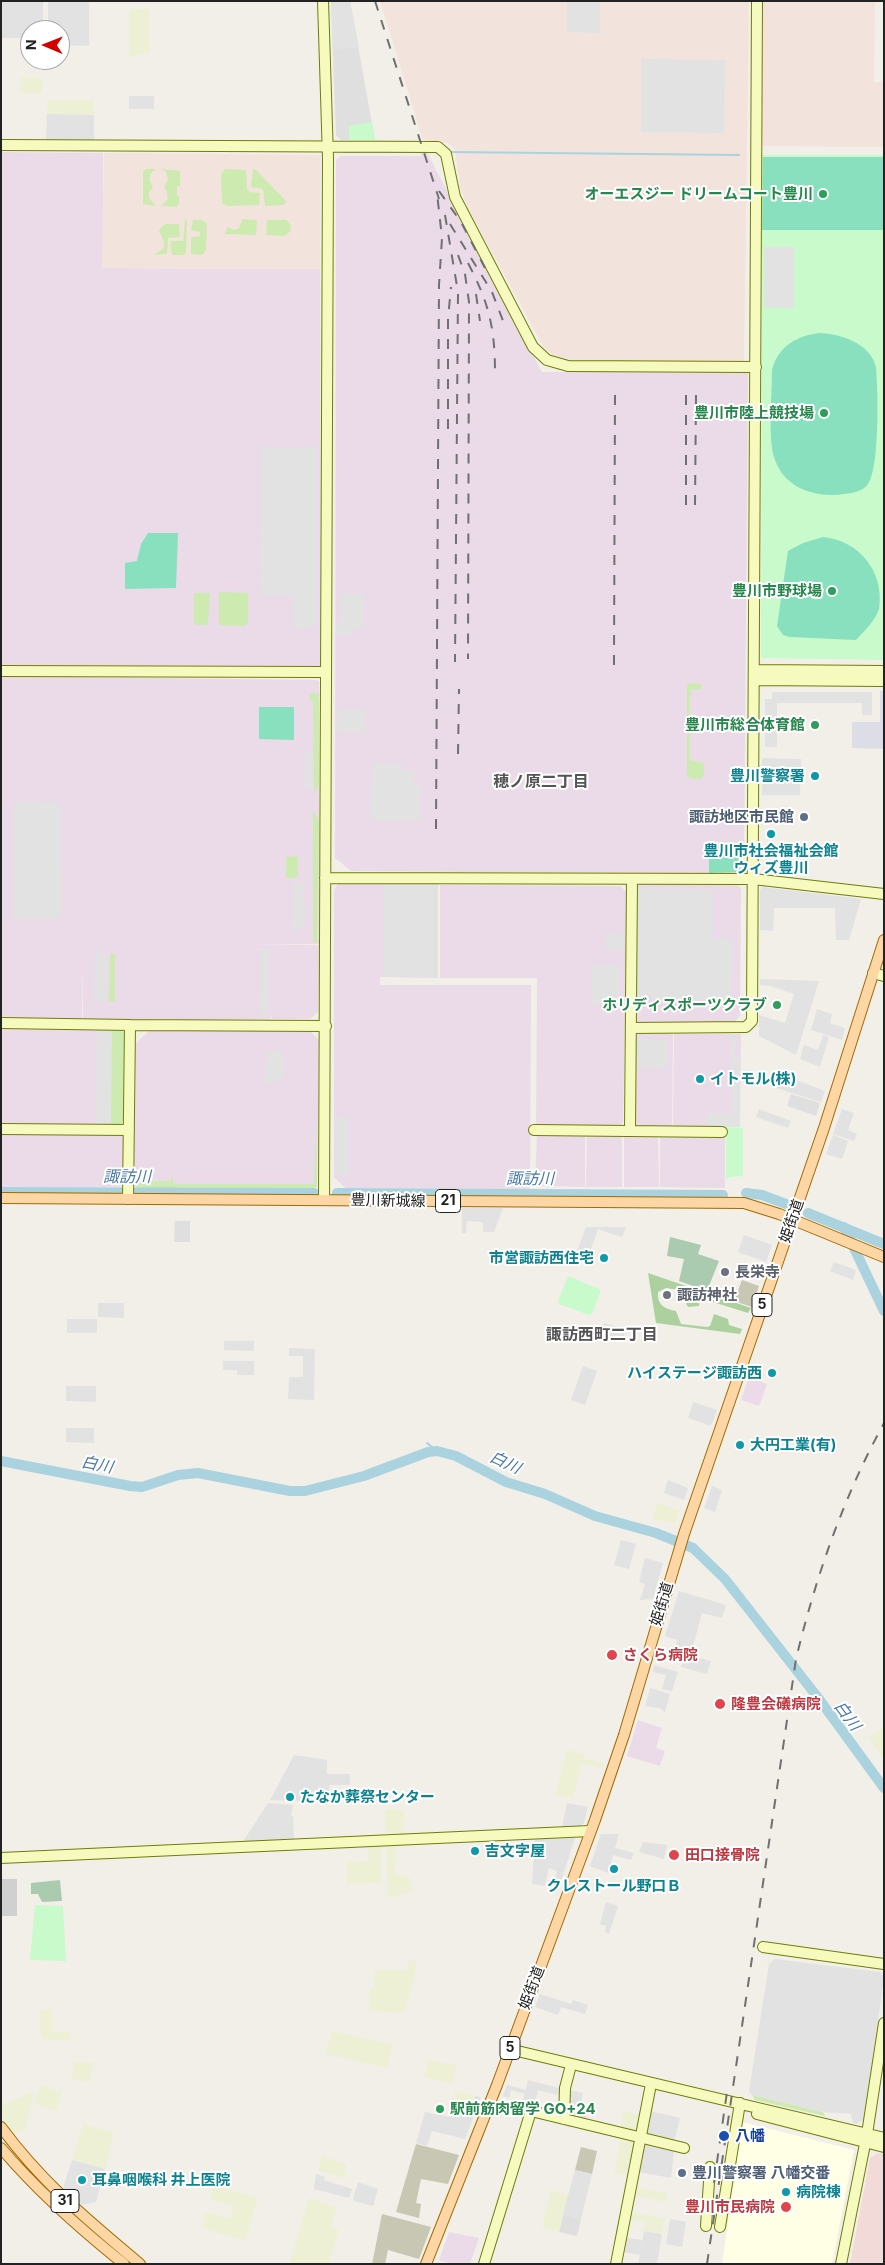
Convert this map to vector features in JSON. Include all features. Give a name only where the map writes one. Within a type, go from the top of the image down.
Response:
[{"type":"main road","name":"姫街道","points":[[426,2264],[510,2049],[624,1735],[684,1534],[879,975],[884,940]]},
{"type":"main road","name":"豊川新城線","points":[[1,1198],[128,1193],[324,1200],[734,1202],[762,1208],[884,1257]]},
{"type":"main road","name":"31","points":[[1,2127],[57,2193],[82,2217],[140,2264]]},
{"type":"main road","name":"31","points":[[1,2148],[42,2194],[124,2264]]},
{"type":"street","points":[[323,1],[328,146],[324,1200]]},
{"type":"street","points":[[631,1028],[749,1026],[752,1021],[757,1]]},
{"type":"street","points":[[1,145],[431,146],[442,149],[446,154],[455,197],[533,347],[547,360],[568,366],[756,367]]},
{"type":"street","points":[[1,671],[325,672]]},
{"type":"street","points":[[754,675],[884,671]]},
{"type":"street","points":[[754,675],[884,681]]},
{"type":"street","points":[[325,878],[753,879],[884,894]]},
{"type":"street","points":[[630,1131],[632,879]]},
{"type":"street","points":[[1,1023],[326,1026]]},
{"type":"street","points":[[128,1193],[130,1025]]},
{"type":"street","points":[[1,1129],[129,1130]]},
{"type":"street","points":[[534,1130],[722,1132]]},
{"type":"street","points":[[1,1858],[590,1831]]},
{"type":"street","points":[[763,1947],[884,1964]]},
{"type":"street","points":[[841,2264],[866,2138],[884,2023]]},
{"type":"street","points":[[510,2049],[692,2094],[718,2105],[739,2106],[866,2138],[884,2146]]},
{"type":"street","points":[[564,2119],[565,2088],[571,2064]]},
{"type":"street","points":[[616,2264],[651,2084]]},
{"type":"street","points":[[720,2227],[739,2106]]},
{"type":"street","points":[[484,2264],[531,2110],[684,2148]]},
{"type":"street","points":[[866,2138],[884,2138]]},
{"type":"street","points":[[706,2226],[710,2167]]},
{"type":"shaded area","points":[[1,1],[43,1],[43,20],[20,20],[20,38],[1,38]]},
{"type":"shaded area","points":[[48,1],[89,1],[89,46],[70,45],[70,20],[48,20]]},
{"type":"shaded area","points":[[331,1],[350,1],[375,140],[341,140],[336,135]]},
{"type":"shaded area","points":[[331,1],[350,1],[359,47],[333,50]]},
{"type":"shaded area","points":[[380,1],[749,1],[744,363],[570,361],[553,355],[544,348],[468,208],[460,187],[455,150],[449,143],[425,140],[422,137]]},
{"type":"shaded area","points":[[567,1],[600,1],[600,33],[567,32]]},
{"type":"shaded area","points":[[763,1],[875,1],[874,82],[884,82],[884,147],[761,146]]},
{"type":"shaded area","points":[[129,9],[149,9],[150,52],[129,57]]},
{"type":"shaded area","points":[[641,59],[725,60],[724,133],[641,132]]},
{"type":"shaded area","points":[[20,77],[42,78],[42,93],[20,93]]},
{"type":"shaded area","points":[[129,96],[154,96],[154,109],[129,109]]},
{"type":"shaded area","points":[[47,100],[94,100],[94,115],[47,114]]},
{"type":"shaded area","points":[[47,114],[94,115],[94,141],[49,142],[46,139]]},
{"type":"shaded area","points":[[419,151],[426,151],[542,372],[748,372],[744,866],[738,874],[351,871],[335,858],[336,160],[341,156],[421,156]]},
{"type":"shaded area","points":[[1,152],[103,153],[103,268],[320,269],[321,666],[1,665]]},
{"type":"shaded area","points":[[104,153],[321,155],[320,269],[102,268]]},
{"type":"shaded area","points":[[764,247],[794,247],[794,308],[764,308]]},
{"type":"shaded area","points":[[261,447],[317,447],[317,622],[311,628],[293,627],[293,595],[260,595]]},
{"type":"shaded area","points":[[341,594],[364,594],[364,628],[352,628],[352,636],[336,636],[336,623],[341,622]]},
{"type":"shaded area","points":[[1,676],[317,680],[319,682],[319,944],[247,944],[320,945],[318,1012],[310,1019],[272,1019],[271,1014],[271,1019],[83,1020],[83,965],[82,1020],[1,1019]]},
{"type":"shaded area","points":[[880,691],[884,691],[884,749],[852,748],[852,722],[880,722]]},
{"type":"shaded area","points":[[772,692],[872,692],[872,715],[862,715],[862,703],[777,703],[777,747],[765,747],[765,699],[772,699]]},
{"type":"shaded area","points":[[337,709],[366,709],[366,732],[337,732]]},
{"type":"shaded area","points":[[305,751],[313,751],[312,789],[305,789]]},
{"type":"shaded area","points":[[762,758],[801,759],[800,795],[762,795]]},
{"type":"shaded area","points":[[401,763],[401,770],[414,770],[414,785],[421,786],[421,821],[370,820],[371,764]]},
{"type":"shaded area","points":[[18,802],[60,803],[61,806],[62,914],[55,920],[14,919],[14,806]]},
{"type":"shaded area","points":[[293,882],[302,882],[305,928],[298,928],[292,932]]},
{"type":"shaded area","points":[[338,884],[438,884],[438,978],[380,977],[380,985],[531,985],[530,1189],[345,1188],[334,1177],[334,890]]},
{"type":"shaded area","points":[[384,884],[438,884],[438,978],[384,977]]},
{"type":"shaded area","points":[[639,884],[736,884],[741,888],[740,1016],[731,1025],[640,1025],[635,1020],[635,888]]},
{"type":"shaded area","points":[[440,885],[620,886],[627,892],[623,1122],[618,1128],[536,1128],[537,978],[440,978]]},
{"type":"shaded area","points":[[762,887],[861,899],[849,940],[836,940],[835,908],[774,908],[773,931],[760,930],[760,890]]},
{"type":"shaded area","points":[[635,888],[713,890],[713,939],[733,939],[732,1000],[635,999]]},
{"type":"shaded area","points":[[606,933],[623,933],[623,950],[606,950]]},
{"type":"shaded area","points":[[95,948],[99,948],[99,954],[108,955],[107,1002],[94,1002]]},
{"type":"shaded area","points":[[261,948],[269,948],[268,1017],[260,1016]]},
{"type":"shaded area","points":[[592,965],[620,965],[620,1004],[592,1004]]},
{"type":"shaded area","points":[[760,979],[819,981],[796,1055],[759,1036],[759,1015],[785,1023],[794,994],[771,986],[760,985]]},
{"type":"shaded area","points":[[817,1009],[832,1014],[830,1023],[845,1028],[842,1040],[811,1030]]},
{"type":"shaded area","points":[[1,1028],[120,1028],[125,1034],[118,1128],[1,1126]]},
{"type":"shaded area","points":[[308,1029],[319,1040],[317,1186],[135,1186],[132,1183],[134,1045],[150,1030]]},
{"type":"shaded area","points":[[97,1031],[112,1031],[111,1124],[96,1124]]},
{"type":"shaded area","points":[[639,1034],[673,1034],[672,1127],[638,1127],[635,1123],[635,1037]]},
{"type":"shaded area","name":"イトモル(株)","points":[[674,1034],[741,1034],[740,1127],[673,1127]]},
{"type":"shaded area","points":[[823,1035],[829,1037],[820,1067],[800,1059],[804,1045],[818,1050]]},
{"type":"shaded area","points":[[731,1037],[737,1037],[734,1057],[740,1057],[740,1127],[706,1126],[706,1113],[730,1113]]},
{"type":"shaded area","points":[[637,1039],[668,1040],[668,1068],[637,1067]]},
{"type":"shaded area","points":[[266,1051],[284,1052],[284,1079],[276,1079],[275,1084],[265,1084]]},
{"type":"shaded area","points":[[781,1074],[825,1091],[821,1102],[776,1088]]},
{"type":"shaded area","points":[[791,1094],[820,1103],[816,1116],[787,1106]]},
{"type":"shaded area","points":[[759,1109],[791,1121],[788,1128],[756,1117]]},
{"type":"shaded area","points":[[842,1109],[854,1113],[848,1130],[857,1134],[854,1141],[833,1134]]},
{"type":"shaded area","points":[[335,1117],[349,1117],[349,1175],[335,1175]]},
{"type":"shaded area","points":[[537,1133],[585,1134],[585,1187],[535,1186]]},
{"type":"shaded area","points":[[1,1134],[122,1134],[125,1137],[124,1183],[119,1187],[1,1187]]},
{"type":"shaded area","points":[[587,1134],[622,1134],[622,1187],[586,1187]]},
{"type":"shaded area","points":[[624,1134],[658,1134],[659,1187],[624,1187]]},
{"type":"shaded area","points":[[660,1134],[725,1135],[725,1188],[660,1187]]},
{"type":"shaded area","points":[[833,1135],[848,1141],[842,1159],[826,1154]]},
{"type":"shaded area","points":[[462,1208],[503,1208],[494,1232],[483,1232],[483,1222],[467,1221],[466,1233],[462,1233]]},
{"type":"shaded area","points":[[175,1221],[190,1221],[190,1242],[174,1242]]},
{"type":"shaded area","points":[[586,1227],[626,1227],[622,1237],[598,1229],[587,1260],[575,1256]]},
{"type":"shaded area","points":[[744,1235],[772,1245],[766,1262],[738,1252]]},
{"type":"shaded area","points":[[670,1237],[701,1245],[698,1254],[719,1261],[707,1291],[679,1281],[684,1259],[667,1256]]},
{"type":"shaded area","points":[[834,1262],[856,1270],[853,1280],[830,1271]]},
{"type":"shaded area","points":[[742,1280],[759,1286],[752,1307],[734,1301]]},
{"type":"shaded area","points":[[98,1303],[124,1303],[124,1318],[98,1317]]},
{"type":"shaded area","points":[[67,1319],[97,1319],[97,1333],[67,1333]]},
{"type":"shaded area","points":[[604,1323],[626,1329],[622,1342],[601,1335]]},
{"type":"shaded area","points":[[224,1341],[254,1341],[254,1351],[224,1350]]},
{"type":"shaded area","points":[[289,1348],[315,1349],[314,1400],[288,1399],[289,1377],[303,1377],[303,1356],[289,1356]]},
{"type":"shaded area","points":[[223,1361],[254,1361],[254,1375],[237,1375],[237,1370],[223,1370]]},
{"type":"shaded area","points":[[583,1366],[597,1371],[585,1405],[571,1400]]},
{"type":"shaded area","points":[[749,1377],[767,1384],[759,1406],[741,1400]]},
{"type":"shaded area","points":[[66,1386],[96,1386],[96,1402],[66,1401]]},
{"type":"shaded area","points":[[693,1402],[717,1410],[711,1426],[688,1418]]},
{"type":"shaded area","points":[[66,1428],[94,1428],[94,1443],[66,1442]]},
{"type":"shaded area","points":[[668,1480],[688,1488],[684,1500],[664,1493]]},
{"type":"shaded area","points":[[712,1486],[722,1490],[715,1512],[704,1508]]},
{"type":"shaded area","points":[[658,1503],[680,1511],[675,1523],[652,1519]]},
{"type":"shaded area","points":[[621,1540],[636,1544],[629,1569],[614,1565]]},
{"type":"shaded area","points":[[645,1558],[663,1563],[653,1599],[640,1600],[645,1584],[639,1582]]},
{"type":"shaded area","points":[[679,1591],[726,1605],[722,1618],[702,1613],[691,1654],[684,1652],[685,1649],[676,1646],[677,1640],[665,1636]]},
{"type":"shaded area","points":[[685,1654],[711,1661],[707,1674],[681,1667]]},
{"type":"shaded area","points":[[654,1665],[678,1672],[672,1691],[662,1689],[666,1675],[653,1672]]},
{"type":"shaded area","points":[[650,1688],[670,1694],[665,1712],[659,1708],[645,1706]]},
{"type":"shaded area","points":[[638,1720],[662,1728],[656,1748],[665,1751],[660,1766],[627,1756]]},
{"type":"shaded area","points":[[884,1726],[884,1759],[868,1738]]},
{"type":"shaded area","points":[[567,1750],[584,1754],[584,1758],[604,1763],[603,1768],[582,1763],[573,1798],[555,1795]]},
{"type":"shaded area","points":[[294,1755],[327,1760],[327,1774],[350,1774],[350,1785],[329,1785],[329,1803],[321,1803],[321,1793],[303,1792],[302,1801],[270,1800]]},
{"type":"shaded area","points":[[268,1803],[293,1805],[291,1816],[293,1816],[294,1843],[246,1844],[244,1840]]},
{"type":"shaded area","points":[[567,1803],[588,1807],[584,1823],[579,1827],[562,1827]]},
{"type":"shaded area","points":[[385,1809],[404,1810],[404,1837],[385,1837]]},
{"type":"shaded area","points":[[601,1834],[619,1834],[615,1848],[634,1853],[631,1860],[613,1855],[608,1873],[590,1866]]},
{"type":"shaded area","points":[[575,1838],[564,1872],[561,1872],[564,1873],[558,1889],[553,1888],[557,1871],[549,1868],[545,1886],[532,1884],[535,1839]]},
{"type":"shaded area","points":[[643,1842],[667,1845],[664,1859],[639,1852]]},
{"type":"shaded area","points":[[396,1844],[395,1873],[410,1878],[413,1891],[388,1898],[386,1845]]},
{"type":"shaded area","points":[[368,1845],[381,1846],[381,1883],[346,1884],[347,1862],[368,1861]]},
{"type":"shaded area","points":[[1,1879],[17,1879],[17,1916],[1,1916]]},
{"type":"shaded area","points":[[60,1880],[62,1901],[42,1902],[38,1894],[31,1894],[31,1883]]},
{"type":"shaded area","points":[[606,1902],[618,1906],[609,1934],[605,1932],[606,1926],[600,1924]]},
{"type":"shaded area","points":[[775,1959],[880,1972],[884,1978],[864,2119],[856,2124],[853,2123],[851,2114],[822,2112],[752,2095],[749,2091],[769,1964]]},
{"type":"shaded area","points":[[409,1960],[416,1961],[415,1978],[404,2011],[401,2013],[369,2011],[370,1989],[374,1989],[375,1969],[407,1971]]},
{"type":"shaded area","points":[[540,1994],[571,2004],[573,2000],[588,2005],[585,2014],[561,2007],[558,2015],[535,2007]]},
{"type":"shaded area","points":[[52,2008],[52,2032],[70,2032],[71,2041],[41,2039],[39,2011]]},
{"type":"shaded area","points":[[332,2031],[393,2045],[387,2068],[325,2054]]},
{"type":"shaded area","points":[[428,2060],[457,2065],[452,2084],[424,2077]]},
{"type":"shaded area","points":[[73,2062],[94,2062],[89,2082],[72,2079]]},
{"type":"shaded area","points":[[528,2080],[562,2089],[562,2096],[538,2090],[535,2103],[523,2100],[525,2094],[511,2090],[509,2098],[503,2096],[507,2085],[526,2090]]},
{"type":"shaded area","points":[[39,2085],[62,2092],[56,2111],[35,2104]]},
{"type":"shaded area","points":[[569,2090],[583,2093],[580,2107],[588,2109],[586,2121],[568,2116]]},
{"type":"shaded area","points":[[455,2091],[474,2096],[470,2111],[452,2106]]},
{"type":"shaded area","points":[[34,2092],[25,2130],[14,2134],[1,2116],[1,2105]]},
{"type":"shaded area","points":[[475,2096],[481,2097],[465,2139],[432,2131],[427,2146],[416,2143],[425,2112],[449,2117],[452,2107],[470,2112]]},
{"type":"shaded area","points":[[623,2111],[641,2115],[638,2131],[634,2132],[620,2128]]},
{"type":"shaded area","points":[[650,2111],[680,2118],[674,2142],[646,2135]]},
{"type":"shaded area","name":"豊川市民病院","points":[[742,2122],[854,2150],[832,2264],[722,2264]]},
{"type":"shaded area","points":[[83,2124],[114,2133],[105,2169],[72,2159]]},
{"type":"shaded area","points":[[621,2137],[636,2142],[629,2175],[614,2173]]},
{"type":"shaded area","points":[[416,2144],[459,2155],[448,2184],[421,2179],[416,2203],[421,2204],[419,2218],[396,2212]]},
{"type":"shaded area","points":[[643,2146],[674,2151],[671,2178],[638,2172]]},
{"type":"shaded area","points":[[581,2147],[597,2151],[592,2174],[575,2170]]},
{"type":"shaded area","points":[[878,2153],[884,2154],[884,2264],[850,2264],[870,2158]]},
{"type":"shaded area","points":[[322,2156],[347,2164],[343,2178],[318,2170]]},
{"type":"shaded area","points":[[72,2160],[105,2169],[96,2202],[82,2205],[63,2188]]},
{"type":"shaded area","points":[[575,2170],[592,2174],[581,2219],[563,2214]]},
{"type":"shaded area","points":[[316,2174],[325,2177],[324,2180],[352,2189],[349,2198],[314,2189]]},
{"type":"shaded area","points":[[358,2182],[378,2189],[373,2206],[354,2201]]},
{"type":"shaded area","points":[[214,2185],[258,2198],[245,2241],[202,2228],[206,2212],[230,2219],[234,2206],[210,2199]]},
{"type":"shaded area","points":[[636,2187],[668,2193],[666,2202],[634,2196]]},
{"type":"shaded area","points":[[551,2190],[569,2195],[559,2231],[542,2227]]},
{"type":"shaded area","points":[[309,2198],[337,2207],[331,2227],[339,2230],[329,2264],[289,2264]]},
{"type":"shaded area","points":[[631,2213],[665,2218],[662,2233],[644,2230],[646,2222],[630,2219]]},
{"type":"shaded area","points":[[382,2214],[431,2227],[419,2259],[388,2250],[385,2264],[372,2264]]},
{"type":"shaded area","points":[[563,2214],[581,2219],[577,2236],[559,2232]]},
{"type":"shaded area","points":[[670,2219],[686,2222],[682,2247],[666,2244]]},
{"type":"shaded area","points":[[644,2231],[662,2234],[657,2264],[638,2263],[640,2255],[624,2252],[627,2238],[642,2240],[640,2254]]},
{"type":"shaded area","points":[[449,2232],[479,2238],[470,2264],[451,2264],[439,2260]]},
{"type":"green space","points":[[372,122],[375,140],[349,140],[349,126]]},
{"type":"green space","points":[[762,155],[884,155],[884,660],[761,658]]},
{"type":"green space","name":"オーエスジー ドリームコート豊川","points":[[763,157],[884,157],[884,230],[762,230]]},
{"type":"green space","points":[[146,169],[156,169],[151,173],[149,179],[153,187],[149,192],[149,198],[156,206],[143,204],[143,172]]},
{"type":"green space","points":[[161,169],[180,171],[180,186],[177,186],[179,204],[177,207],[161,206],[168,199],[164,187],[168,179],[166,172]]},
{"type":"green space","points":[[225,169],[246,170],[247,189],[250,192],[260,193],[259,205],[227,206],[222,203],[221,175]]},
{"type":"green space","points":[[253,169],[286,201],[284,205],[265,206],[263,189],[251,187]]},
{"type":"green space","points":[[185,219],[187,221],[186,253],[184,255],[172,255],[170,241],[183,241]]},
{"type":"green space","points":[[243,219],[257,220],[256,235],[225,234],[227,227],[235,230],[239,228]]},
{"type":"green space","points":[[193,220],[202,220],[207,224],[206,250],[202,255],[191,254],[191,237],[200,236],[200,232],[191,230]]},
{"type":"green space","points":[[267,220],[286,220],[290,224],[291,231],[284,236],[266,235]]},
{"type":"green space","points":[[166,224],[179,224],[180,237],[168,238],[167,254],[154,255],[164,248],[164,241],[159,231]]},
{"type":"green space","name":"豊川市陸上競技場","points":[[819,333],[836,335],[854,341],[868,352],[876,367],[877,427],[875,462],[868,484],[861,490],[851,493],[823,494],[802,489],[793,484],[779,468],[772,448],[772,370],[775,362],[783,349],[789,344],[803,337]]},
{"type":"green space","points":[[148,533],[178,533],[176,588],[125,589],[125,563],[137,561],[141,544]]},
{"type":"green space","name":"豊川市野球場","points":[[823,537],[836,539],[858,551],[873,570],[878,582],[880,595],[879,609],[872,621],[856,640],[790,637],[783,635],[777,626],[788,551],[803,543]]},
{"type":"green space","points":[[219,592],[248,593],[248,622],[245,626],[219,625]]},
{"type":"green space","points":[[194,593],[210,593],[208,625],[195,625],[194,623]]},
{"type":"green space","points":[[691,683],[701,684],[701,690],[692,689],[690,697],[690,760],[704,763],[704,775],[700,779],[690,779],[687,775],[687,685]]},
{"type":"green space","points":[[309,693],[319,694],[319,783],[314,795],[313,700],[310,700]]},
{"type":"green space","points":[[259,707],[294,707],[294,740],[259,739]]},
{"type":"green space","points":[[313,810],[319,821],[317,943],[313,943]]},
{"type":"green space","points":[[709,847],[740,847],[740,870],[737,872],[709,873]]},
{"type":"green space","points":[[298,856],[298,875],[295,878],[286,878],[286,857]]},
{"type":"green space","points":[[110,954],[115,954],[115,1002],[109,1002]]},
{"type":"green space","points":[[120,1028],[125,1034],[123,1122],[118,1128],[93,1125],[111,1124],[111,1031],[94,1030]]},
{"type":"green space","points":[[316,1126],[317,1186],[312,1191],[140,1191],[132,1183],[135,1176],[142,1176],[143,1181],[171,1181],[172,1174],[174,1184],[314,1184]]},
{"type":"green space","points":[[726,1127],[743,1128],[743,1176],[730,1177],[726,1180]]},
{"type":"green space","points":[[648,1273],[751,1308],[748,1313],[703,1299],[700,1300],[699,1306],[688,1307],[679,1290],[666,1288],[658,1292],[662,1306],[676,1311],[681,1324],[707,1327],[710,1326],[714,1314],[728,1319],[729,1325],[742,1329],[740,1334],[656,1323]]},
{"type":"green space","points":[[568,1276],[601,1290],[592,1314],[589,1315],[559,1304],[558,1301]]},
{"type":"green space","points":[[35,1905],[63,1906],[66,1961],[30,1960]]},
{"type":"green space","points":[[752,2095],[823,2112],[825,2116],[755,2100]]},
{"type":"waterway","points":[[344,152],[437,152]]},
{"type":"waterway","points":[[449,152],[739,155]]},
{"type":"waterway","name":"諏訪川","points":[[1,1192],[314,1193]]},
{"type":"waterway","name":"諏訪川","points":[[337,1193],[723,1195]]},
{"type":"waterway","name":"諏訪川","points":[[746,1193],[762,1195],[786,1204]]},
{"type":"waterway","name":"諏訪川","points":[[808,1213],[884,1244]]},
{"type":"waterway","points":[[844,1227],[884,1311]]},
{"type":"waterway","points":[[427,1443],[437,1451]]},
{"type":"waterway","name":"白川","points":[[1,1461],[130,1486],[142,1487],[178,1475],[198,1473],[290,1491],[305,1491],[364,1476],[428,1452],[437,1451],[456,1456],[506,1482],[545,1494],[595,1516],[656,1533],[693,1548],[725,1579],[819,1699],[884,1788]]},
{"type":"railway","points":[[375,1],[439,199]]},
{"type":"railway","points":[[439,191],[461,222],[485,268]]},
{"type":"railway","points":[[436,829],[439,285],[442,238],[437,193]]},
{"type":"railway","points":[[445,215],[458,292],[455,662]]},
{"type":"railway","points":[[450,224],[492,292],[505,326]]},
{"type":"railway","points":[[458,255],[465,274],[469,302],[468,659]]},
{"type":"railway","points":[[468,263],[481,291],[489,316],[494,342],[495,373]]},
{"type":"railway","points":[[448,429],[448,319],[451,287]]},
{"type":"railway","points":[[476,294],[480,321]]},
{"type":"railway","points":[[614,665],[615,395]]},
{"type":"railway","points":[[686,395],[686,505]]},
{"type":"railway","points":[[695,505],[696,395]]},
{"type":"railway","points":[[458,754],[459,689]]},
{"type":"railway","points":[[707,2264],[796,1659],[812,1598],[832,1538],[869,1451],[884,1423]]},
{"type":"railway","points":[[714,2183],[727,2092]]},
{"type":"place","name":"オーエスジー ドリームコート豊川","points":[[823,194]]},
{"type":"place","name":"豊川市陸上競技場","points":[[824,413]]},
{"type":"place","name":"豊川市野球場","points":[[832,591]]},
{"type":"place","name":"豊川市総合体育館","points":[[815,725]]},
{"type":"place","name":"豊川警察署","points":[[815,776]]},
{"type":"place","name":"諏訪地区市民館","points":[[804,817]]},
{"type":"place","name":"豊川市社会福祉会館 ウィズ豊川","points":[[771,834]]},
{"type":"place","name":"ホリディスポーツクラブ","points":[[777,1005]]},
{"type":"place","name":"イトモル(株)","points":[[700,1079]]},
{"type":"place","name":"市営諏訪西住宅","points":[[604,1258]]},
{"type":"place","name":"長栄寺","points":[[725,1272]]},
{"type":"place","name":"諏訪神社","points":[[667,1295]]},
{"type":"place","name":"ハイステージ諏訪西","points":[[772,1373]]},
{"type":"place","name":"大円工業(有)","points":[[740,1445]]},
{"type":"place","name":"さくら病院","points":[[612,1655]]},
{"type":"place","name":"隆豊会礒病院","points":[[720,1704]]},
{"type":"place","name":"たなか葬祭センター","points":[[290,1797]]},
{"type":"place","name":"吉文字屋","points":[[475,1851]]},
{"type":"place","name":"田口接骨院","points":[[674,1855]]},
{"type":"place","name":"クレストール野口Ｂ","points":[[614,1869]]},
{"type":"place","name":"駅前筋肉留学 GO+24","points":[[440,2109]]},
{"type":"place","name":"八幡","points":[[724,2136]]},
{"type":"place","name":"豊川警察署 八幡交番","points":[[682,2173]]},
{"type":"place","name":"耳鼻咽喉科 井上医院","points":[[82,2180]]},
{"type":"place","name":"病院棟","points":[[786,2192]]},
{"type":"place","name":"豊川市民病院","points":[[786,2207]]},
{"type":"district","name":"穂ノ原二丁目","points":[[541,782]]},
{"type":"district","name":"諏訪西町二丁目","points":[[602,1335]]}]
